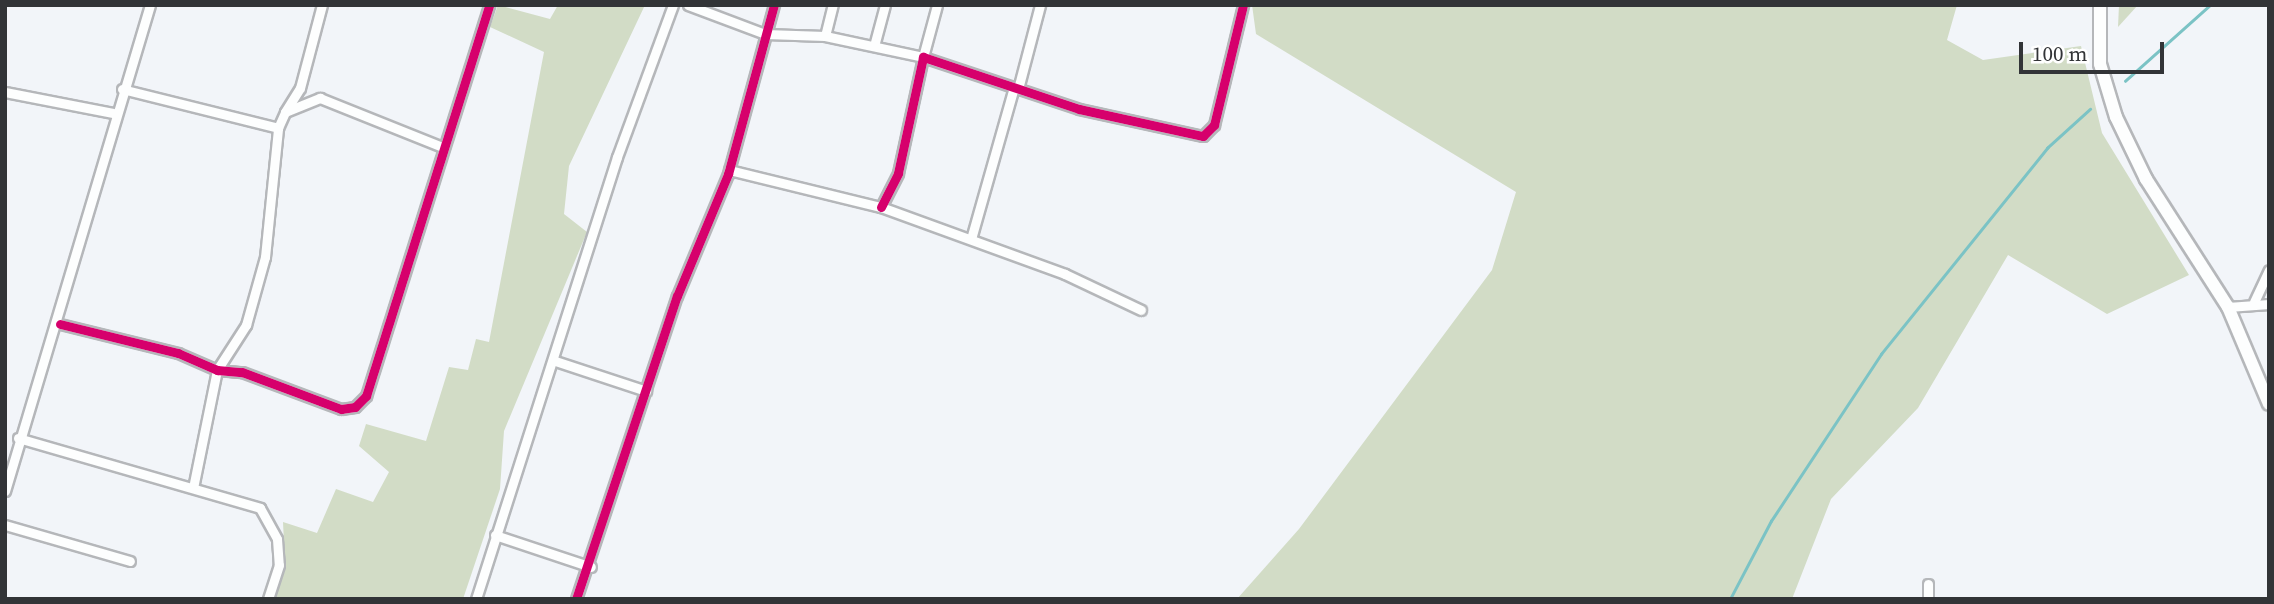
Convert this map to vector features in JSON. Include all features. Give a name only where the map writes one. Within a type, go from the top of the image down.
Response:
[{"type":"street","points":[[5,491],[18,438],[60,324],[104,174],[113,113],[150,5]]},
{"type":"street","points":[[193,488],[216,370],[246,325],[262,268],[278,128],[300,88],[322,5]]},
{"type":"street","points":[[60,324],[178,354],[216,370],[242,372],[341,409],[366,396],[440,146],[489,5]]},
{"type":"street","points":[[476,599],[495,535],[555,361],[617,157],[673,5]]},
{"type":"street","points":[[688,5],[765,34],[825,36],[874,46],[923,57],[1116,118],[1211,133],[1243,5]]},
{"type":"street","points":[[576,599],[591,567],[646,391],[729,170],[774,5]]},
{"type":"street","points":[[825,36],[833,5]]},
{"type":"street","points":[[874,46],[885,5]]},
{"type":"street","points":[[881,207],[898,173],[937,5]]},
{"type":"street","points":[[971,239],[1040,5]]},
{"type":"street","points":[[2101,5],[2100,64],[2120,128],[2228,307],[2269,404]]},
{"type":"street","points":[[300,88],[307,102]]},
{"type":"street","points":[[122,89],[278,128]]},
{"type":"street","points":[[5,92],[113,113]]},
{"type":"street","points":[[285,112],[307,102],[325,99],[440,146]]},
{"type":"street","points":[[729,170],[881,207],[971,239],[1141,310]]},
{"type":"street","points":[[2254,302],[2269,270]]},
{"type":"street","points":[[2228,307],[2254,302],[2269,304]]},
{"type":"street","points":[[555,361],[646,391]]},
{"type":"street","points":[[18,438],[260,508],[267,518],[279,565],[268,599]]},
{"type":"street","points":[[5,525],[130,561]]},
{"type":"street","points":[[495,535],[591,567]]},
{"type":"street","points":[[1928,584],[1928,599]]},
{"type":"green space","points":[[498,5],[550,19],[558,5],[645,5],[569,166],[564,214],[587,232],[504,431],[500,489],[463,599],[274,599],[285,565],[283,522],[317,533],[336,489],[373,502],[389,472],[359,446],[366,424],[426,441],[449,367],[468,370],[476,339],[489,342],[544,52],[490,27]]},
{"type":"green space","points":[[1252,5],[1957,5],[1947,40],[1983,60],[2081,46],[2102,133],[2189,275],[2107,314],[2008,255],[1918,408],[1831,499],[1792,599],[1237,599],[1299,529],[1492,270],[1516,192],[1256,34]]},
{"type":"green space","points":[[2119,5],[2138,5],[2118,27]]},
{"type":"waterway","points":[[2125,81],[2210,5]]},
{"type":"waterway","points":[[1730,599],[1771,521],[1881,354],[2047,148],[2090,109]]},
{"type":"cycle path","points":[[60,324],[178,353],[217,370],[242,372],[341,409],[355,407],[366,396],[489,5]]},
{"type":"cycle path","points":[[576,599],[677,296],[728,174],[774,5]]},
{"type":"cycle path","points":[[881,207],[898,173],[923,57],[1079,109],[1203,136],[1214,125],[1243,5]]}]
